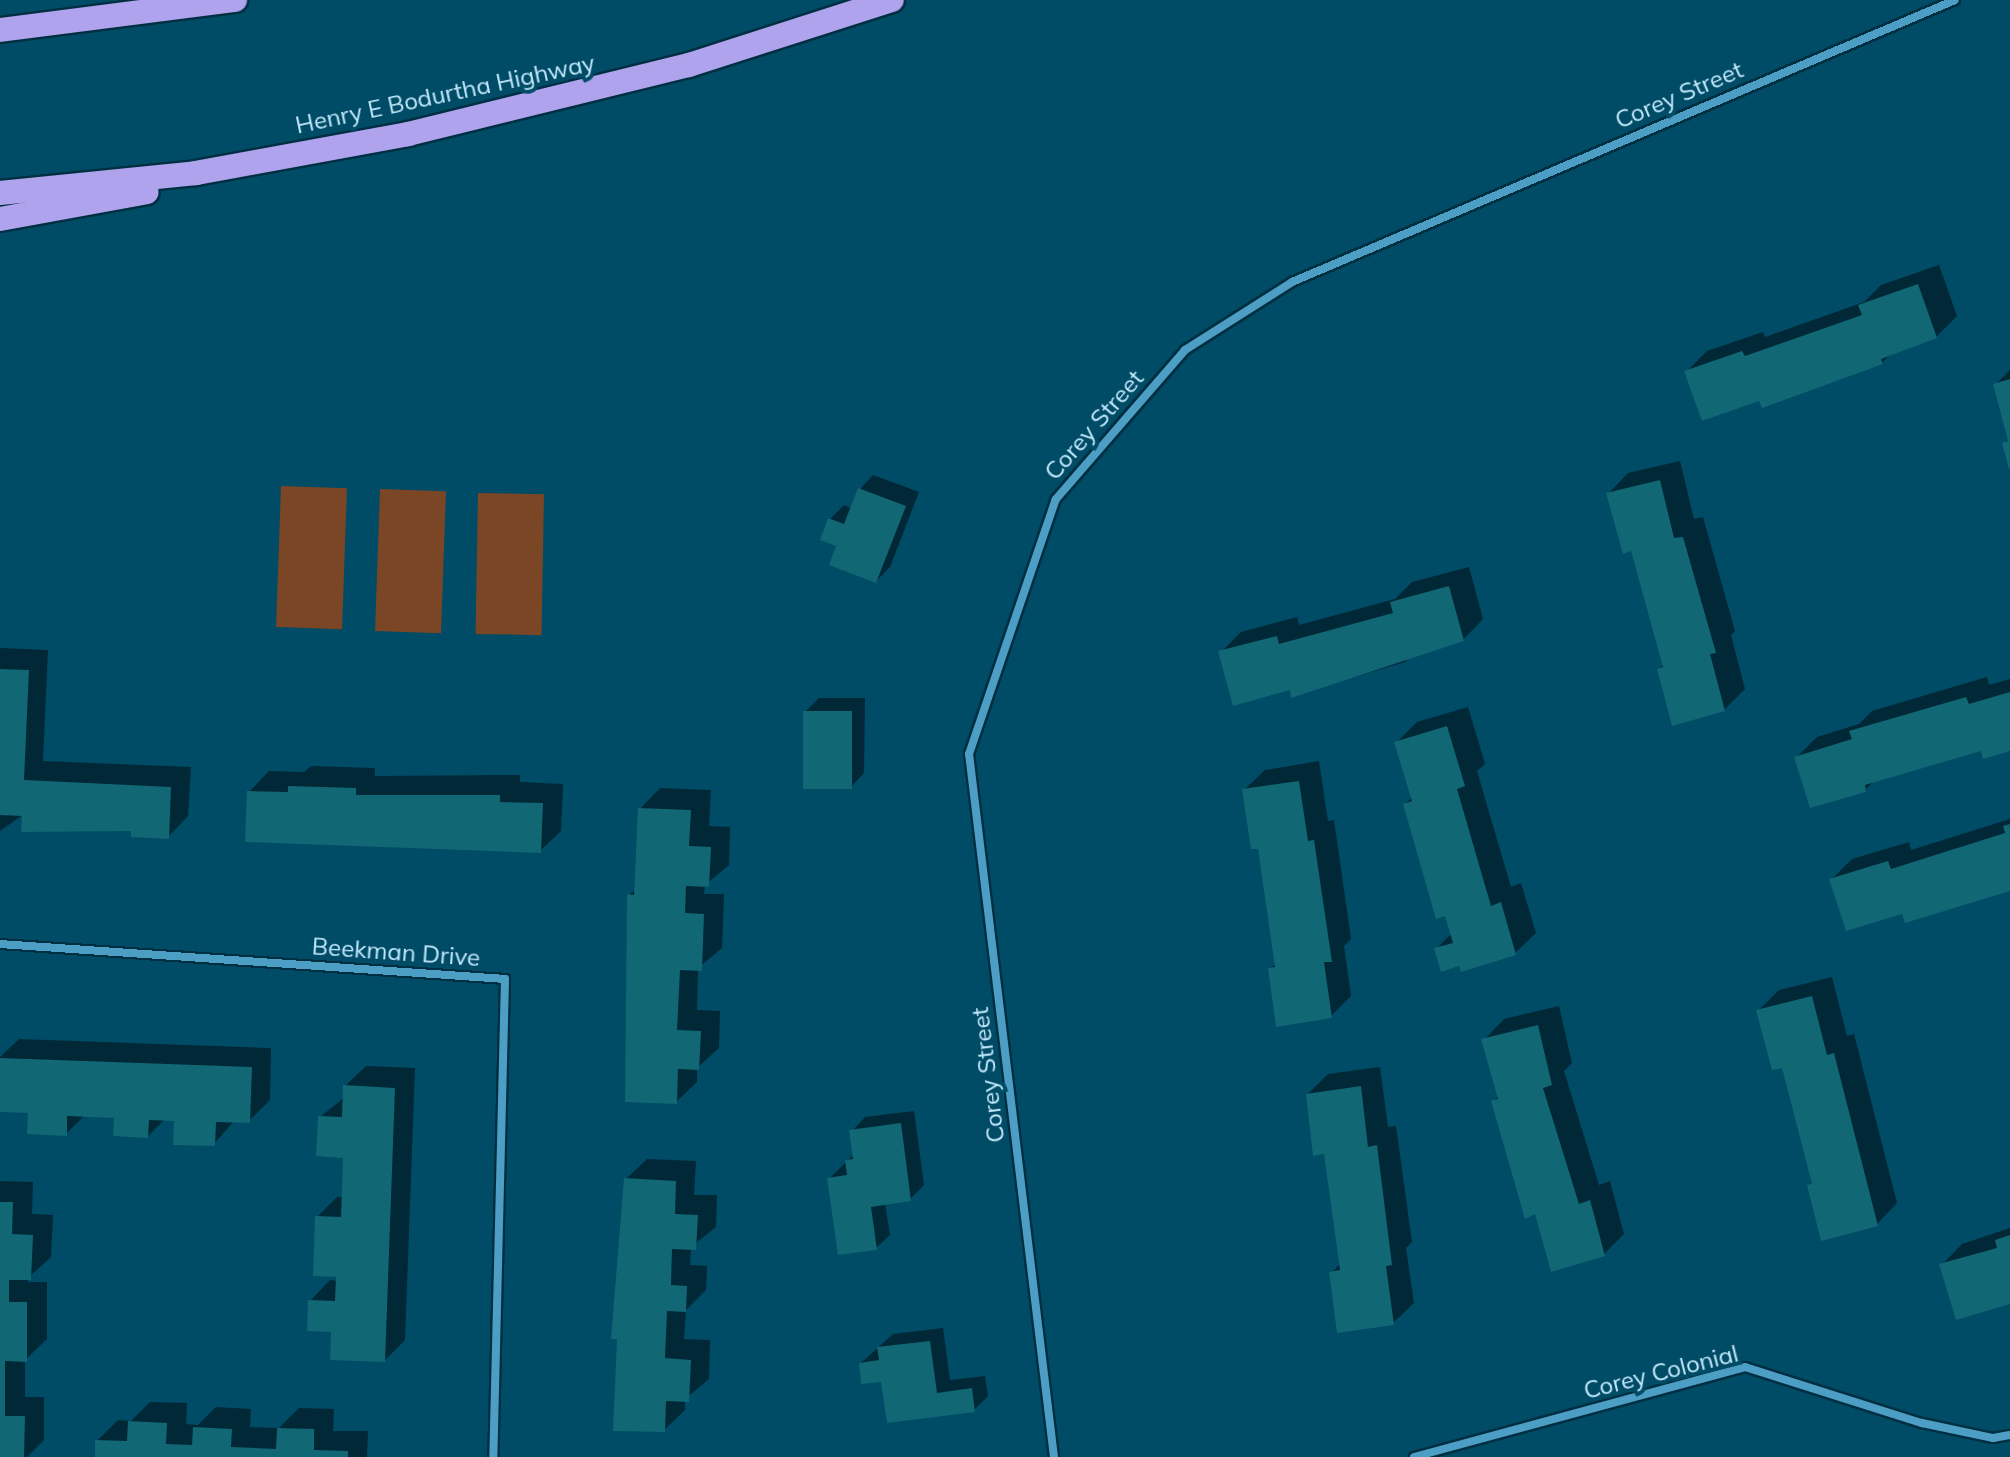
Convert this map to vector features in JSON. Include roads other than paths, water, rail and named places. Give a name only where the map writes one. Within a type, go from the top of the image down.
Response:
[{"type":"highway","points":[[0,30],[235,0]]},
{"type":"highway","name":"Henry E Bodurtha Highway","points":[[0,193],[122,183],[267,162],[566,98],[689,65],[892,0]]},
{"type":"highway","points":[[0,219],[111,201],[267,162]]},
{"type":"street","name":"Corey Street","points":[[1054,1457],[969,754],[1056,499],[1185,350],[1292,282],[1955,0]]},
{"type":"street","name":"Beekman Drive","points":[[0,944],[505,979],[493,1457]]},
{"type":"street","name":"Corey Colonial","points":[[1414,1457],[1745,1367],[1922,1423],[1993,1438],[2010,1435]]}]
